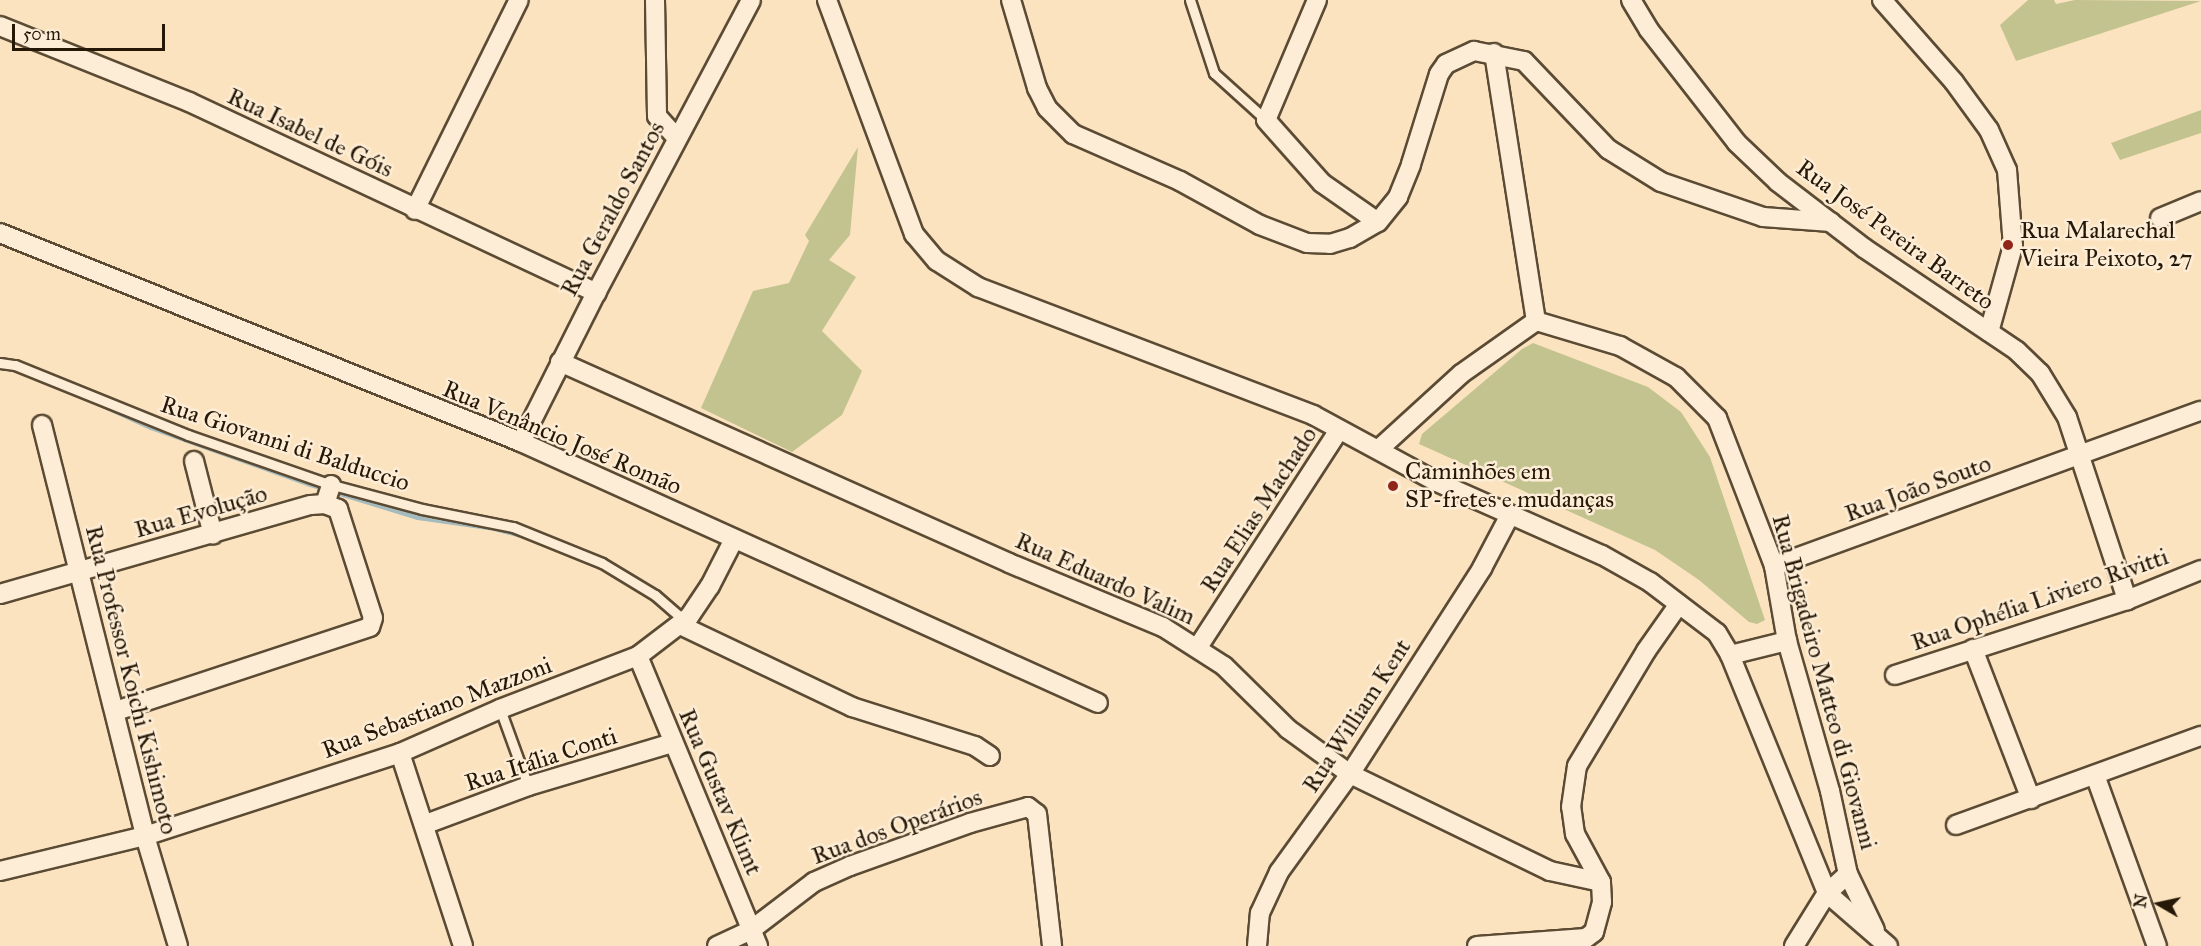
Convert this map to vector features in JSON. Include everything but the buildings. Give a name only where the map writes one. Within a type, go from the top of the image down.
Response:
[{"type":"street","points":[[415,210],[519,0]]},
{"type":"street","points":[[655,0],[657,116],[677,138]]},
{"type":"street","name":"Rua Geraldo Santos","points":[[521,442],[560,362],[751,0]]},
{"type":"street","points":[[827,0],[914,234],[938,261],[978,287],[1266,396],[1379,449],[1510,515],[1602,555],[1650,582],[1717,633],[1730,655],[1827,893],[1882,940]]},
{"type":"street","points":[[1011,0],[1037,88],[1052,115],[1073,134],[1180,182],[1260,225],[1307,243],[1330,244],[1350,238],[1378,222],[1398,197],[1425,122],[1432,92],[1446,64],[1474,51],[1494,53],[1524,61],[1538,71],[1608,149],[1661,182],[1763,217],[1831,222]]},
{"type":"street","points":[[1317,0],[1266,120],[1322,183],[1378,222]]},
{"type":"street","name":"Rua José Pereira Barreto","points":[[1631,0],[1649,30],[1737,143],[1831,222],[1910,281],[1989,332],[2040,373],[2067,417],[2127,600]]},
{"type":"street","points":[[1882,0],[1954,82],[1989,130],[2007,170],[2013,246],[1989,332]]},
{"type":"street","name":"Rua Isabel de Góis","points":[[0,26],[189,102],[596,293]]},
{"type":"street","points":[[1379,449],[1461,374],[1536,321],[1494,53]]},
{"type":"street","points":[[2160,218],[2201,201]]},
{"type":"street","name":"Rua Venâncio José Romão","points":[[0,233],[521,442],[1098,703]]},
{"type":"street","name":"Rua Brigadeiro Matteo di Giovanni","points":[[1536,321],[1620,346],[1676,377],[1701,399],[1717,418],[1774,566],[1787,641],[1830,791],[1848,874],[1882,940]]},
{"type":"street","name":"Rua Eduardo Valim","points":[[560,362],[1009,563],[1163,627],[1198,647],[1288,729],[1350,774],[1550,871],[1601,882]]},
{"type":"street","name":"Rua João Souto","points":[[1774,566],[2201,411]]},
{"type":"street","name":"Rua Professor Koichi Kishimoto","points":[[42,425],[117,711],[145,836],[177,946]]},
{"type":"street","name":"Rua Elias Machado","points":[[1198,647],[1339,430]]},
{"type":"street","points":[[194,461],[213,535]]},
{"type":"street","points":[[117,711],[360,633],[373,624],[342,514],[318,504],[331,485]]},
{"type":"street","name":"Rua Evolução","points":[[0,594],[318,504]]},
{"type":"street","name":"Rua William Kent","points":[[1257,946],[1260,913],[1270,888],[1350,774],[1482,568],[1510,515]]},
{"type":"street","name":"Rua Sebastiano Mazzoni","points":[[0,871],[145,836],[400,753],[500,709],[638,656],[682,623],[710,586],[734,539]]},
{"type":"street","name":"Rua Ophélia Liviero Rivitti","points":[[1895,675],[2127,600],[2201,570]]},
{"type":"street","points":[[1477,946],[1586,938],[1598,924],[1601,882],[1575,834],[1571,807],[1577,766],[1646,651],[1679,604]]},
{"type":"street","points":[[682,623],[852,706],[975,747],[990,756]]},
{"type":"street","points":[[1730,655],[1787,641]]},
{"type":"street","points":[[1973,649],[2031,799]]},
{"type":"street","name":"Rua Gustav Klimt","points":[[638,656],[672,743],[755,938]]},
{"type":"street","points":[[1956,825],[2201,736]]},
{"type":"street","name":"Rua Itália Conti","points":[[426,824],[528,786],[672,743]]},
{"type":"street","points":[[400,753],[426,824],[463,946]]},
{"type":"street","points":[[2095,775],[2157,946]]},
{"type":"street","name":"Rua dos Operários","points":[[717,946],[755,938],[814,882],[850,866],[970,823],[1028,807],[1037,814],[1052,946]]},
{"type":"street","points":[[1794,946],[1827,893],[1848,874]]},
{"type":"lane","points":[[1190,0],[1214,73],[1266,120]]},
{"type":"lane","name":"Rua Giovanni di Balduccio","points":[[0,363],[15,365],[188,435],[331,485],[422,509],[513,527],[602,563],[655,595],[682,623]]},
{"type":"lane","points":[[500,709],[528,786]]},
{"type":"green space","points":[[2028,0],[2054,0],[2056,4],[2075,0],[2201,1],[2016,61],[2000,25]]},
{"type":"green space","points":[[2201,110],[2201,133],[2120,160],[2111,143]]},
{"type":"green space","points":[[858,147],[850,235],[829,260],[856,277],[822,331],[862,371],[842,415],[792,452],[701,408],[753,291],[789,283],[809,241],[805,235]]},
{"type":"green space","points":[[1533,343],[1648,387],[1681,412],[1710,457],[1765,620],[1757,624],[1749,622],[1699,580],[1655,550],[1419,444],[1422,434],[1522,349]]},
{"type":"waterway","points":[[81,395],[151,427],[310,484],[418,517],[495,528],[529,537]]},
{"type":"place","name":"Rua Malarechal Vieira Peixoto, 27","points":[[2008,245]]},
{"type":"place","name":"Caminhões em SP-fretes e mudanças","points":[[1393,486]]}]
